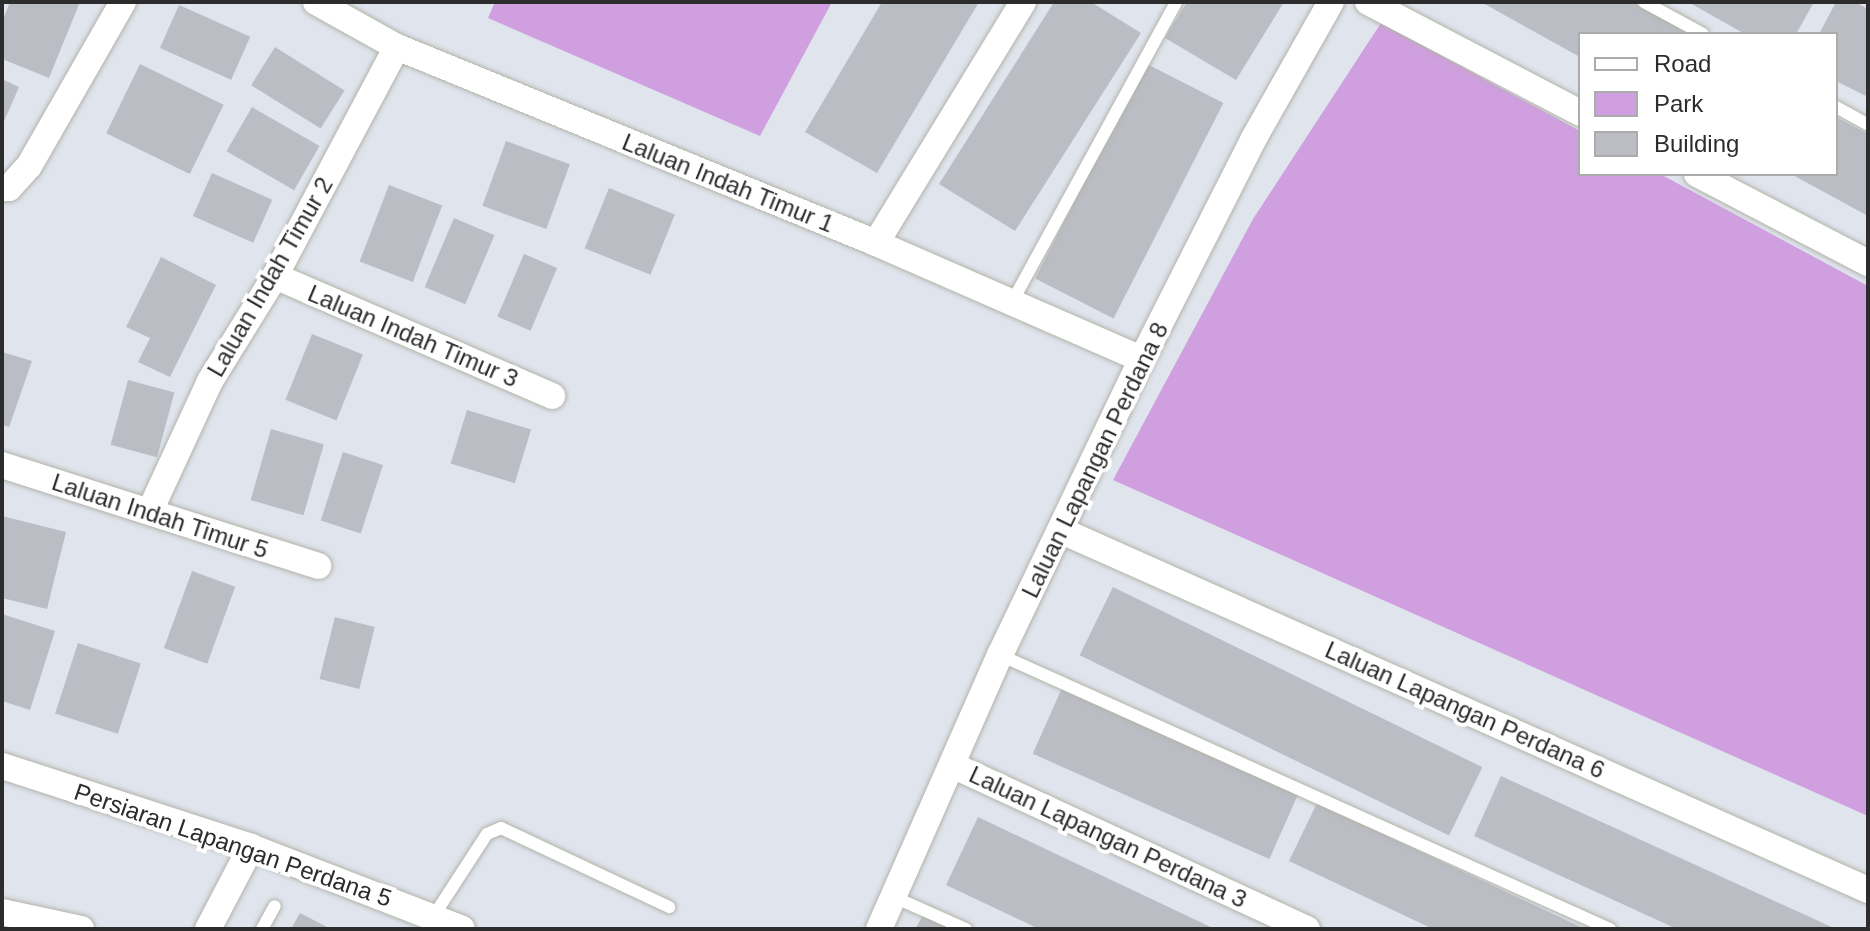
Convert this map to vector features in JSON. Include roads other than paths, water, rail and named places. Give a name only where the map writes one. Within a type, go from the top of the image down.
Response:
[{"type":"street","points":[[2,188],[9,188],[29,166],[123,2]]},
{"type":"street","name":"Laluan Indah Timur 1","points":[[316,2],[397,47],[876,243],[1142,359]]},
{"type":"street","points":[[876,243],[1023,2]]},
{"type":"street","name":"Laluan Lapangan Perdana 8","points":[[879,929],[1000,655],[1142,359],[1254,138],[1331,2]]},
{"type":"street","points":[[1368,2],[1578,112]]},
{"type":"street","name":"Laluan Indah Timur 2","points":[[150,511],[210,381],[275,276],[397,47]]},
{"type":"street","points":[[1701,176],[1868,263]]},
{"type":"street","name":"Laluan Indah Timur 3","points":[[275,276],[552,396]]},
{"type":"street","name":"Laluan Indah Timur 5","points":[[2,465],[318,566]]},
{"type":"street","name":"Laluan Lapangan Perdana 6","points":[[1062,531],[1868,890]]},
{"type":"street","name":"Laluan Lapangan Perdana 3","points":[[952,765],[1307,929]]},
{"type":"street","name":"Persiaran Lapangan Perdana 5","points":[[2,766],[251,847],[429,923],[462,929]]},
{"type":"street","points":[[208,929],[251,847]]},
{"type":"street","points":[[2,912],[81,929]]},
{"type":"lane","points":[[1012,302],[1176,2]]},
{"type":"lane","points":[[1644,2],[1699,32]]},
{"type":"lane","points":[[1838,108],[1868,125]]},
{"type":"lane","points":[[1000,655],[1610,929]]},
{"type":"lane","points":[[429,923],[487,834],[501,828],[669,907]]},
{"type":"lane","points":[[894,897],[966,929]]},
{"type":"lane","points":[[262,929],[275,906]]}]
